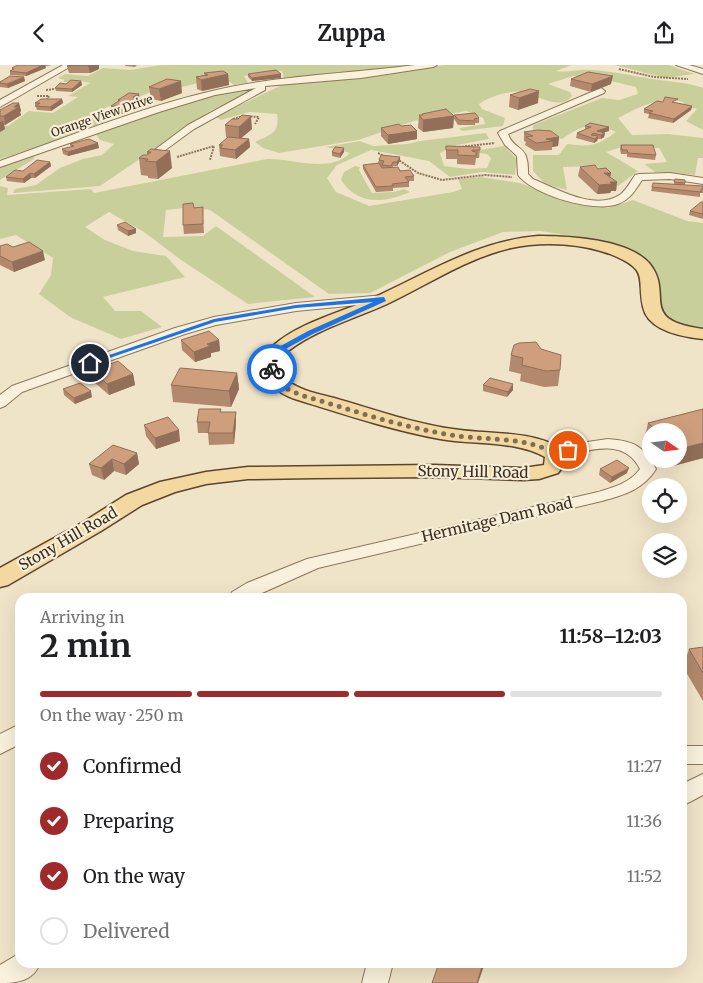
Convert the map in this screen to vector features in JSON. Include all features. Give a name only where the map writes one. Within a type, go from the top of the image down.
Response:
[{"type":"main road","name":"Stony Hill Road","points":[[0,579],[93,526],[134,500],[168,487],[206,478],[248,473],[315,472],[434,471],[523,474],[540,473],[551,469],[556,461],[555,454],[546,448],[530,443],[459,436],[419,429],[302,395],[280,385],[275,378],[270,364],[279,349],[476,255],[510,244],[564,241],[593,245],[632,258],[644,267],[650,277],[652,310],[661,320],[679,329],[703,334]]},
{"type":"street","points":[[0,104],[69,65]]},
{"type":"street","name":"Orange View Drive","points":[[0,164],[156,110],[214,93],[274,82],[361,75],[433,65]]},
{"type":"street","points":[[680,65],[703,72]]},
{"type":"street","points":[[154,156],[191,127],[274,82]]},
{"type":"street","points":[[602,91],[544,117],[510,128],[503,133],[504,138],[523,155],[524,175],[529,181],[580,201],[598,203],[610,203],[626,195],[639,177],[670,176],[703,181]]},
{"type":"street","points":[[0,403],[17,389],[180,331],[214,321],[296,307],[384,299]]},
{"type":"street","name":"Hermitage Dam Road","points":[[246,593],[313,563],[602,496],[636,484],[643,479],[648,469],[645,459],[635,449],[627,445],[614,443],[582,447],[555,454]]},
{"type":"street","points":[[0,745],[15,736]]},
{"type":"street","points":[[687,755],[703,755]]},
{"type":"street","points":[[687,794],[703,783]]},
{"type":"street","points":[[0,980],[19,968]]},
{"type":"street","points":[[374,983],[378,968]]},
{"type":"path","points":[[619,69],[654,77],[692,78]]},
{"type":"path","points":[[454,149],[466,145],[508,141]]},
{"type":"path","points":[[177,157],[214,146],[210,160]]},
{"type":"path","points":[[378,153],[398,159],[418,173],[442,181],[485,175],[525,177]]},
{"type":"green space","points":[[161,65],[417,65],[370,72],[284,79],[282,71],[244,76],[248,83],[234,85],[230,82],[213,79],[175,89],[165,86],[134,99],[126,98],[91,115],[107,125],[0,159],[0,125],[8,126],[29,111],[53,113],[78,97],[68,96],[90,83],[76,80],[73,83],[63,82],[64,80],[58,78],[65,74],[88,76],[103,68],[130,70]]},
{"type":"green space","points":[[444,65],[572,65],[556,71],[607,71],[685,83],[703,88],[703,130],[686,121],[697,109],[682,106],[684,102],[666,100],[657,102],[618,118],[632,135],[668,134],[703,138],[703,158],[698,158],[695,175],[655,172],[644,164],[667,162],[659,148],[622,147],[606,152],[638,171],[618,186],[597,166],[563,167],[567,190],[545,184],[533,171],[533,155],[559,155],[567,144],[598,143],[616,132],[600,126],[588,126],[576,130],[562,139],[542,136],[533,131],[533,125],[602,98],[619,100],[638,94],[636,87],[598,78],[573,76],[548,84],[570,92],[572,96],[562,102],[549,101],[525,93],[514,92],[489,98],[479,104],[482,109],[505,118],[503,126],[462,131],[459,128],[485,124],[483,118],[466,111],[414,121],[358,140],[279,153],[263,148],[255,142],[273,133],[277,126],[277,114],[249,112],[221,120],[216,117],[286,83],[387,75]]},
{"type":"green space","points":[[614,65],[669,65],[694,74],[666,78]]},
{"type":"green space","points":[[255,89],[210,111],[100,186],[13,193],[15,189],[36,185],[60,168],[83,159],[102,155],[114,144],[100,140],[96,134],[194,100],[235,91]]},
{"type":"green space","points":[[486,133],[489,139],[457,145],[440,153],[444,166],[468,169],[487,168],[491,158],[487,154],[456,150],[466,146],[480,150],[504,146],[517,159],[515,175],[482,172],[450,177],[429,161],[371,150],[337,165],[327,178],[336,192],[369,206],[453,192],[462,189],[458,179],[481,177],[520,183],[570,201],[608,208],[633,200],[687,221],[703,223],[703,328],[676,323],[662,309],[659,288],[648,260],[618,244],[541,231],[503,232],[450,252],[370,293],[329,294],[210,210],[192,207],[166,210],[163,237],[203,236],[216,226],[315,297],[248,304],[181,260],[144,232],[109,212],[85,227],[105,240],[133,251],[166,256],[185,277],[103,297],[115,311],[141,311],[162,327],[121,339],[70,317],[39,294],[51,275],[53,258],[16,235],[0,239],[0,186],[8,188],[7,195],[91,189],[94,193],[267,159],[321,164],[332,163],[350,153],[326,147],[360,141],[373,146],[407,144]]},
{"type":"green space","points":[[34,156],[34,159],[0,180],[0,166]]},
{"type":"green space","points":[[355,166],[360,167],[359,170],[372,193],[393,192],[404,189],[410,192],[382,200],[372,200],[355,194],[341,180],[344,172]]},
{"type":"building","points":[[18,65],[43,65],[26,73],[10,71]]},
{"type":"building","points":[[276,70],[281,74],[252,78],[248,74]]},
{"type":"building","points":[[223,71],[228,74],[201,80],[196,77],[208,75],[204,73]]},
{"type":"building","points":[[588,72],[613,76],[592,84],[571,79]]},
{"type":"building","points":[[10,76],[24,77],[7,84],[0,83]]},
{"type":"building","points":[[167,79],[181,81],[159,89],[149,87]]},
{"type":"building","points":[[71,80],[81,81],[72,89],[55,88],[60,83],[66,84]]},
{"type":"building","points":[[530,89],[539,91],[519,98],[510,95]]},
{"type":"building","points":[[129,93],[139,94],[133,97],[140,98],[123,106],[111,106],[120,100],[118,100]]},
{"type":"building","points":[[665,97],[678,99],[672,102],[692,106],[674,119],[649,113],[653,111],[644,109],[657,101],[663,102]]},
{"type":"building","points":[[41,99],[62,99],[50,107],[36,106],[40,103],[35,103]]},
{"type":"building","points":[[13,103],[19,103],[14,107],[19,107],[4,116],[0,116],[0,110]]},
{"type":"building","points":[[446,109],[454,116],[423,120],[419,115],[423,115]]},
{"type":"building","points":[[475,113],[479,118],[474,119],[475,121],[459,120],[454,115]]},
{"type":"building","points":[[242,115],[251,116],[239,127],[225,125],[232,119],[238,119]]},
{"type":"building","points":[[590,123],[609,127],[597,131],[605,133],[601,135],[593,133],[591,135],[598,136],[595,139],[577,133],[591,127],[585,126]]},
{"type":"building","points":[[399,124],[401,126],[411,125],[417,131],[388,135],[381,128]]},
{"type":"building","points":[[551,131],[559,137],[546,139],[553,141],[536,143],[526,137],[533,136],[524,132]]},
{"type":"building","points":[[228,137],[249,139],[235,150],[220,148],[223,145],[219,145]]},
{"type":"building","points":[[89,139],[98,143],[68,152],[62,149],[74,146],[70,144]]},
{"type":"building","points":[[621,145],[653,145],[656,155],[628,153],[627,150],[622,150]]},
{"type":"building","points":[[446,146],[480,147],[480,150],[472,150],[476,152],[476,156],[458,155],[458,150],[446,150]]},
{"type":"building","points":[[335,147],[344,148],[340,154],[332,152]]},
{"type":"building","points":[[151,149],[170,151],[156,162],[139,158],[151,152],[147,152]]},
{"type":"building","points":[[381,155],[400,157],[391,166],[382,165],[384,161],[379,160]]},
{"type":"building","points":[[37,160],[50,162],[34,174],[30,173],[23,179],[6,177],[15,170],[23,171]]},
{"type":"building","points":[[379,163],[382,168],[398,167],[400,171],[410,170],[414,176],[405,177],[409,182],[392,184],[393,186],[376,187],[363,165]]},
{"type":"building","points":[[595,165],[598,169],[606,168],[611,173],[604,173],[617,182],[599,185],[580,167]]},
{"type":"building","points":[[675,179],[685,180],[685,183],[674,182]]},
{"type":"building","points":[[653,183],[703,186],[703,189],[701,189],[701,192],[652,187]]},
{"type":"building","points":[[703,202],[703,214],[690,211]]},
{"type":"building","points":[[193,203],[194,208],[203,207],[203,224],[183,225],[183,204]]},
{"type":"building","points":[[125,222],[136,229],[128,231],[117,225]]},
{"type":"building","points":[[29,242],[43,251],[12,262],[0,256],[0,246],[7,244],[13,247]]},
{"type":"building","points":[[209,331],[219,340],[207,344],[210,346],[194,352],[181,340]]},
{"type":"building","points":[[536,342],[541,349],[561,355],[560,370],[546,371],[522,365],[523,358],[511,355],[514,345]]},
{"type":"building","points":[[118,361],[133,374],[107,384],[92,371]]},
{"type":"building","points":[[180,368],[237,373],[229,391],[171,385]]},
{"type":"building","points":[[490,378],[513,384],[508,392],[483,385]]},
{"type":"building","points":[[80,383],[91,391],[74,398],[63,389]]},
{"type":"building","points":[[199,409],[221,409],[220,412],[236,412],[233,433],[208,433],[210,422],[197,422]]},
{"type":"building","points":[[703,409],[703,443],[688,447],[688,423],[648,423]]},
{"type":"building","points":[[168,417],[179,430],[155,438],[144,425]]},
{"type":"building","points":[[113,445],[137,453],[124,464],[112,459],[101,468],[89,464]]},
{"type":"building","points":[[617,460],[629,468],[612,477],[600,469]]},
{"type":"building","points":[[703,647],[703,673],[689,649]]},
{"type":"building","points":[[437,968],[482,968],[477,983],[432,983]]},
{"type":"way so far","points":[[272,369],[280,385],[302,395],[419,429],[459,436],[530,443],[546,448],[555,454],[568,450]]},
{"type":"route","points":[[90,363],[214,321],[296,307],[384,299],[279,349],[270,364],[272,369]]}]
